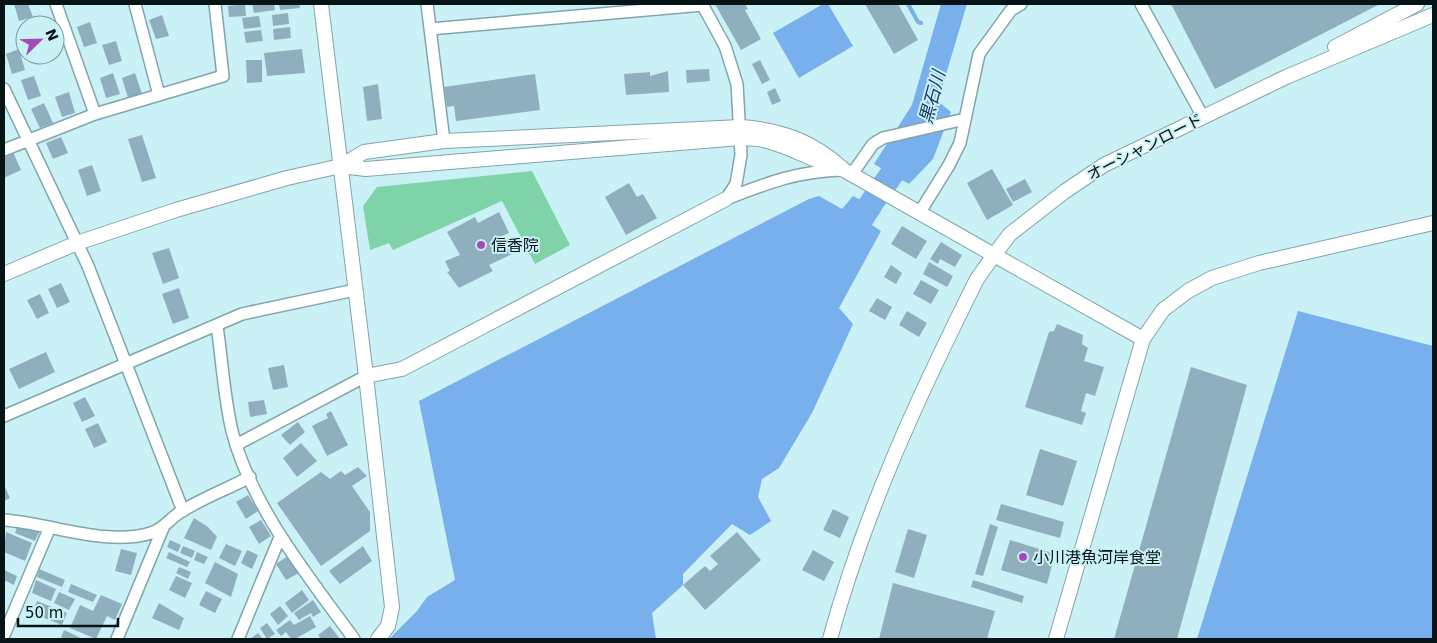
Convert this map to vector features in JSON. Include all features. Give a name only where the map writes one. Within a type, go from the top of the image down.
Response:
[{"type":"street","points":[[56,4],[95,114]]},
{"type":"street","points":[[135,4],[159,95]]},
{"type":"street","points":[[4,150],[95,114],[223,76],[214,4]]},
{"type":"street","points":[[321,4],[392,607],[388,626],[378,639]]},
{"type":"street","points":[[427,4],[444,141]]},
{"type":"street","points":[[430,29],[703,4],[725,46],[734,74],[740,132],[740,154],[736,184],[726,199]]},
{"type":"street","points":[[920,212],[950,165],[960,143],[980,54],[1011,10],[1020,4]]},
{"type":"street","points":[[1141,4],[1203,117]]},
{"type":"street","name":"オーシャンロード","points":[[1286,77],[1299,66],[1417,4]]},
{"type":"street","name":"オーシャンロード","points":[[830,639],[846,582],[900,439],[978,278],[1010,234],[1064,192],[1104,165],[1286,77],[1433,15]]},
{"type":"street","points":[[4,89],[78,243],[183,511]]},
{"type":"street","points":[[852,174],[873,144],[883,138],[965,119]]},
{"type":"street","points":[[341,166],[366,169],[764,129],[786,135],[823,151],[852,174],[1143,339]]},
{"type":"street","points":[[4,274],[78,243],[176,210],[287,178],[341,166],[364,152],[444,141],[740,132]]},
{"type":"street","points":[[236,445],[366,376],[402,370],[726,199],[784,177],[814,171],[852,174]]},
{"type":"street","points":[[1056,639],[1143,339],[1164,310],[1188,291],[1212,278],[1259,263],[1433,223]]},
{"type":"street","points":[[4,416],[242,314],[355,290]]},
{"type":"street","points":[[217,326],[232,429],[236,445],[250,478],[280,537],[354,639]]},
{"type":"street","points":[[4,520],[120,538],[150,533],[163,528],[183,511],[250,478]]},
{"type":"street","points":[[4,635],[50,527]]},
{"type":"street","points":[[117,639],[163,528]]},
{"type":"street","points":[[238,639],[280,537]]},
{"type":"green space","points":[[532,171],[570,245],[535,264],[502,201],[393,250],[389,243],[370,250],[363,206],[377,187]]},
{"type":"water","points":[[823,4],[828,4],[853,46],[799,78],[773,33]]},
{"type":"water","points":[[941,4],[967,4],[938,101],[951,112],[933,159],[909,184],[874,164],[912,105]]},
{"type":"water","points":[[819,196],[842,209],[853,196],[881,211],[872,225],[881,231],[839,308],[853,324],[812,413],[779,468],[762,479],[758,497],[771,521],[750,535],[732,524],[683,574],[683,585],[652,613],[656,639],[389,639],[417,611],[427,597],[455,580],[419,401],[809,199]]},
{"type":"water","points":[[1298,311],[1433,346],[1433,639],[1197,639]]},
{"type":"building","points":[[14,4],[28,4],[32,15],[17,15]]},
{"type":"building","points":[[245,4],[246,16],[229,17],[228,6]]},
{"type":"building","points":[[252,4],[274,4],[275,10],[254,13]]},
{"type":"building","points":[[279,4],[299,4],[300,8],[280,10]]},
{"type":"building","points":[[715,4],[745,4],[748,9],[745,10],[761,39],[741,50]]},
{"type":"building","points":[[865,4],[898,4],[918,40],[894,54]]},
{"type":"building","points":[[1171,4],[1380,4],[1215,89]]},
{"type":"building","points":[[288,13],[289,24],[273,26],[272,15]]},
{"type":"building","points":[[162,15],[169,36],[156,39],[149,20]]},
{"type":"building","points":[[259,16],[261,27],[244,29],[242,18]]},
{"type":"building","points":[[90,22],[97,43],[84,47],[77,27]]},
{"type":"building","points":[[290,27],[291,38],[274,40],[273,29]]},
{"type":"building","points":[[261,30],[263,41],[246,43],[244,32]]},
{"type":"building","points":[[116,41],[122,61],[109,65],[102,45]]},
{"type":"building","points":[[302,49],[305,73],[267,76],[264,53]]},
{"type":"building","points":[[15,51],[15,65],[24,65],[25,70],[12,74],[6,54]]},
{"type":"building","points":[[246,60],[262,60],[262,82],[247,83]]},
{"type":"building","points":[[760,60],[770,80],[762,84],[752,64]]},
{"type":"building","points":[[709,69],[710,81],[687,83],[686,70]]},
{"type":"building","points":[[668,71],[669,92],[626,95],[624,74],[650,72],[650,76]]},
{"type":"building","points":[[113,73],[120,94],[106,98],[100,78]]},
{"type":"building","points":[[135,73],[142,94],[128,98],[122,78]]},
{"type":"building","points":[[535,74],[540,110],[456,121],[454,106],[447,107],[444,87]]},
{"type":"building","points":[[34,76],[41,96],[28,100],[21,80]]},
{"type":"building","points":[[378,84],[382,119],[367,121],[363,87]]},
{"type":"building","points":[[775,88],[781,101],[772,105],[767,92]]},
{"type":"building","points":[[69,92],[75,113],[62,117],[55,97]]},
{"type":"building","points":[[44,103],[53,123],[40,128],[31,109]]},
{"type":"building","points":[[142,135],[156,178],[142,182],[128,139]]},
{"type":"building","points":[[61,137],[68,153],[53,159],[46,143]]},
{"type":"building","points":[[13,152],[21,170],[4,178],[4,156]]},
{"type":"building","points":[[92,165],[101,191],[87,196],[78,170]]},
{"type":"building","points":[[992,169],[1013,205],[987,220],[967,183]]},
{"type":"building","points":[[1025,179],[1032,192],[1013,202],[1006,189]]},
{"type":"building","points":[[629,183],[637,197],[643,194],[657,218],[626,235],[605,197]]},
{"type":"building","name":"信香院","points":[[499,212],[509,233],[502,236],[512,254],[489,265],[493,271],[459,288],[447,272],[450,271],[445,261],[460,255],[447,232],[475,217],[478,223]]},
{"type":"building","points":[[902,226],[927,241],[916,259],[891,244]]},
{"type":"building","points":[[941,242],[962,255],[955,267],[940,259],[938,264],[930,259]]},
{"type":"building","points":[[169,248],[179,278],[163,284],[152,253]]},
{"type":"building","points":[[929,262],[953,276],[947,287],[923,274]]},
{"type":"building","points":[[891,265],[902,273],[896,284],[884,277]]},
{"type":"building","points":[[921,280],[939,290],[931,304],[913,294]]},
{"type":"building","points":[[61,283],[70,302],[57,308],[48,289]]},
{"type":"building","points":[[179,288],[189,318],[173,324],[162,294]]},
{"type":"building","points":[[40,294],[49,313],[37,319],[27,300]]},
{"type":"building","points":[[877,298],[892,307],[885,320],[869,311]]},
{"type":"building","points":[[907,311],[927,323],[919,337],[899,325]]},
{"type":"building","points":[[1057,324],[1083,335],[1082,344],[1088,348],[1084,361],[1104,367],[1095,396],[1086,393],[1081,411],[1086,413],[1082,425],[1025,407],[1049,332],[1054,331]]},
{"type":"building","points":[[46,352],[55,372],[19,389],[9,369]]},
{"type":"building","points":[[284,365],[288,387],[273,390],[268,368]]},
{"type":"building","points":[[1191,367],[1247,385],[1177,639],[1114,639]]},
{"type":"building","points":[[85,397],[95,416],[82,422],[73,403]]},
{"type":"building","points":[[264,400],[267,414],[250,417],[248,402]]},
{"type":"building","points":[[331,411],[348,445],[327,456],[312,426],[328,418],[326,414]]},
{"type":"building","points":[[298,422],[305,432],[290,445],[281,435]]},
{"type":"building","points":[[98,423],[107,442],[94,448],[85,429]]},
{"type":"building","points":[[301,443],[317,461],[297,477],[283,458]]},
{"type":"building","points":[[1040,449],[1077,461],[1063,506],[1026,495]]},
{"type":"building","points":[[358,467],[367,476],[352,486],[370,512],[370,531],[321,566],[277,503],[321,472],[330,479],[341,471],[345,475]]},
{"type":"building","points":[[4,485],[10,498],[4,501]]},
{"type":"building","points":[[248,495],[258,511],[246,519],[236,502]]},
{"type":"building","points":[[1001,504],[1064,522],[1060,538],[996,520]]},
{"type":"building","points":[[833,509],[849,517],[840,538],[823,530]]},
{"type":"building","points":[[194,518],[208,527],[217,537],[211,550],[184,538]]},
{"type":"building","points":[[261,520],[271,536],[259,544],[249,527]]},
{"type":"building","points":[[18,524],[41,529],[35,541],[15,533]]},
{"type":"building","points":[[990,524],[998,527],[983,576],[975,574]]},
{"type":"building","points":[[908,529],[927,535],[914,578],[895,572]]},
{"type":"building","points":[[6,532],[32,543],[25,561],[4,552]]},
{"type":"building","points":[[737,532],[761,560],[705,610],[683,585],[705,566],[710,571],[718,564],[710,556]]},
{"type":"building","points":[[170,540],[181,545],[178,552],[167,547]]},
{"type":"building","points":[[1010,540],[1055,554],[1047,584],[1001,570]]},
{"type":"building","points":[[226,544],[242,551],[235,566],[219,558]]},
{"type":"building","points":[[183,546],[195,551],[192,558],[180,553]]},
{"type":"building","points":[[363,546],[372,561],[340,584],[329,571]]},
{"type":"building","points":[[121,549],[137,553],[131,575],[115,571]]},
{"type":"building","points":[[247,550],[258,555],[252,569],[241,563]]},
{"type":"building","points":[[813,550],[834,562],[824,581],[802,570]]},
{"type":"building","points":[[169,552],[190,562],[187,567],[166,558]]},
{"type":"building","points":[[197,552],[208,557],[204,564],[194,560]]},
{"type":"building","points":[[288,556],[299,573],[286,580],[276,564]]},
{"type":"building","points":[[215,562],[238,574],[231,597],[205,583]]},
{"type":"building","points":[[179,567],[191,572],[188,579],[176,573]]},
{"type":"building","points":[[39,569],[65,580],[62,587],[37,577]]},
{"type":"building","points":[[4,570],[17,576],[14,585],[4,580]]},
{"type":"building","points":[[176,576],[192,583],[185,598],[169,590]]},
{"type":"building","points":[[36,580],[56,589],[51,601],[32,593]]},
{"type":"building","points":[[973,580],[1024,596],[1022,603],[971,587]]},
{"type":"building","points":[[893,583],[995,611],[987,639],[879,639]]},
{"type":"building","points":[[71,584],[97,595],[93,602],[68,592]]},
{"type":"building","points":[[302,590],[309,600],[292,613],[285,603]]},
{"type":"building","points":[[206,591],[222,599],[215,613],[199,605]]},
{"type":"building","points":[[59,592],[75,599],[69,610],[54,603]]},
{"type":"building","points":[[101,595],[122,604],[115,620],[107,616],[96,639],[70,628],[80,605],[93,611]]},
{"type":"building","points":[[313,600],[321,612],[313,617],[311,613],[299,620],[294,613]]},
{"type":"building","points":[[37,601],[67,613],[62,625],[32,613]]},
{"type":"building","points":[[159,603],[184,618],[179,630],[152,618]]},
{"type":"building","points":[[280,606],[288,616],[278,625],[270,614]]},
{"type":"building","points":[[310,616],[316,627],[295,639],[291,639],[286,632],[281,636],[276,630],[290,620],[294,625]]},
{"type":"building","points":[[267,623],[275,634],[267,639],[260,628]]},
{"type":"building","points":[[330,626],[340,639],[321,639],[318,635]]},
{"type":"building","points":[[64,630],[83,639],[65,639],[61,637]]},
{"type":"building","points":[[258,633],[263,639],[250,639]]},
{"type":"waterway","points":[[908,4],[918,22],[921,23]]},
{"type":"waterway","name":"黒石川","points":[[870,205],[911,147]]},
{"type":"place","name":"信香院","points":[[481,245]]},
{"type":"place","name":"小川港魚河岸食堂","points":[[1023,557]]}]
